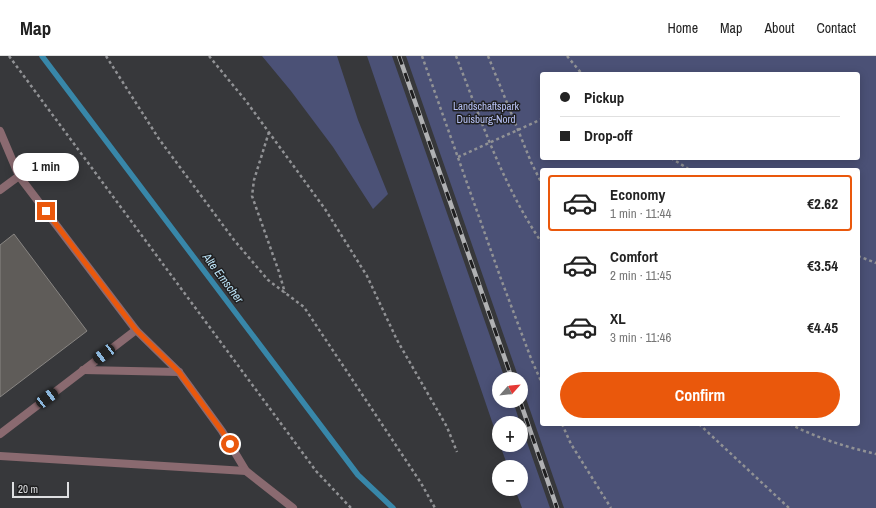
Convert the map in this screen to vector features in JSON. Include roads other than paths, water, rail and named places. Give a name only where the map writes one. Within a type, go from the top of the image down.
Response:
[{"type":"lane","points":[[0,131],[19,176],[136,330],[179,372],[222,431],[246,471],[293,508]]},
{"type":"lane","points":[[0,190],[19,176]]},
{"type":"lane","points":[[0,434],[136,330]]},
{"type":"lane","points":[[83,370],[179,372]]},
{"type":"lane","points":[[0,456],[246,471]]},
{"type":"waterway","name":"Alte Emscher","points":[[42,56],[358,475],[393,508]]},
{"type":"railway","points":[[399,56],[510,372]]},
{"type":"railway","points":[[522,408],[557,508]]},
{"type":"park label","name":"Landschaftspark Duisburg-Nord","points":[[486,112]]}]
